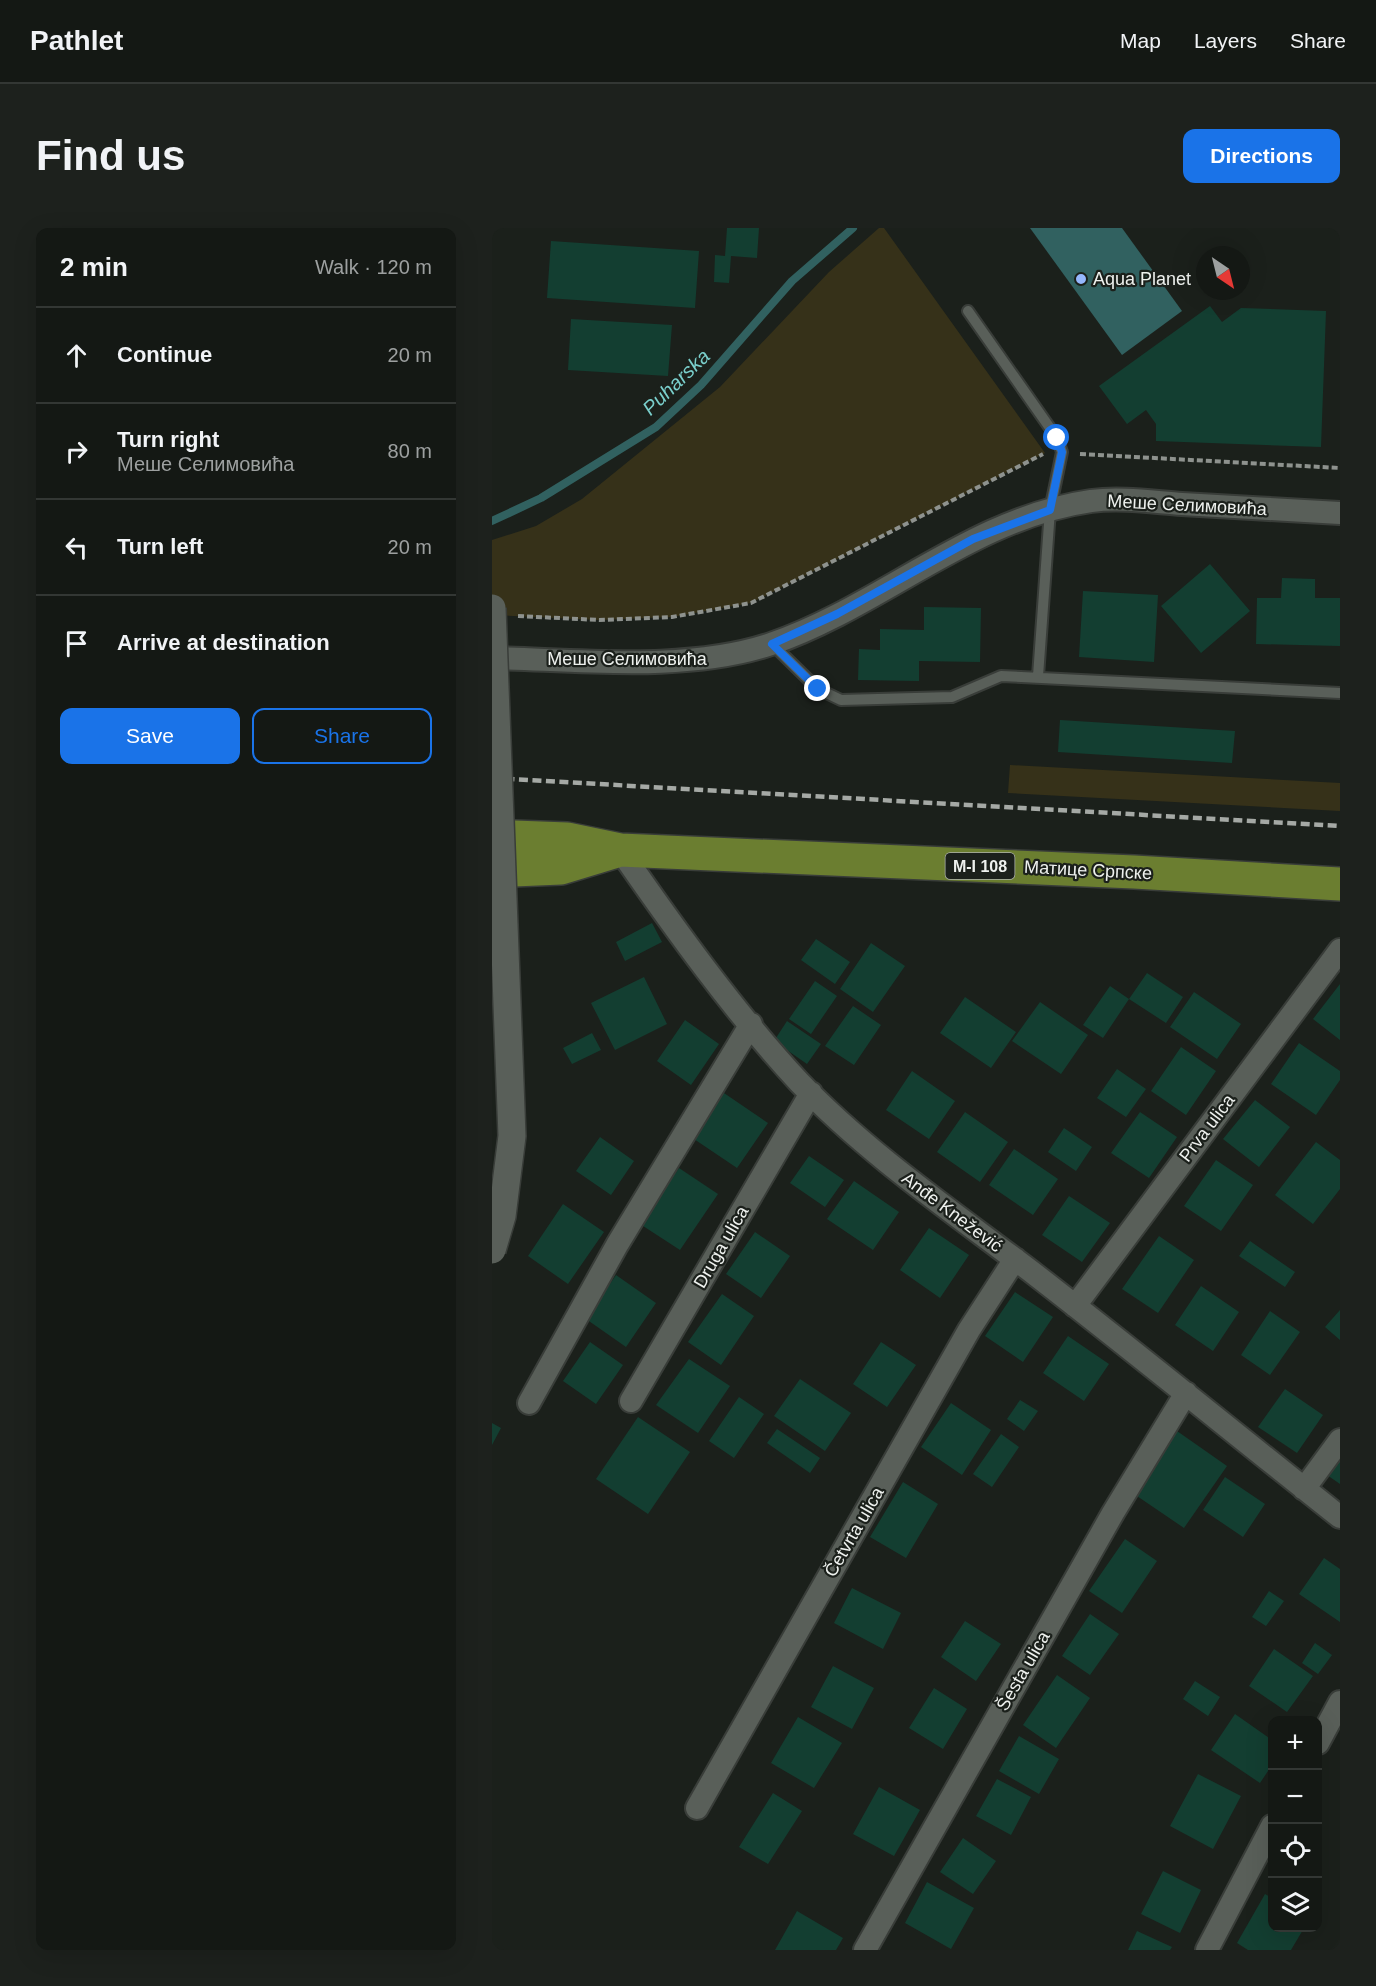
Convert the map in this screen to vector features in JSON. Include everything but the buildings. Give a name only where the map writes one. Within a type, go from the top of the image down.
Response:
[{"type":"main road","name":"M-I 108","points":[[492,836],[567,839],[620,850]]},
{"type":"main road","name":"M-I 108","points":[[492,871],[561,868],[620,850]]},
{"type":"main road","name":"Матице Српске","points":[[620,850],[1340,884]]},
{"type":"street","name":"Меше Селимовића","points":[[492,658],[655,661],[722,658],[772,644],[837,614],[973,539],[1050,510],[1092,501],[1110,500],[1340,513]]},
{"type":"street","points":[[492,1250],[502,1216],[512,1136],[504,612]]},
{"type":"street","name":"Anđe Knežević","points":[[620,850],[751,1024],[811,1093],[883,1159],[1075,1306],[1340,1517]]},
{"type":"street","name":"Prva ulica","points":[[1075,1306],[1340,950]]},
{"type":"street","points":[[529,1403],[616,1245],[751,1024]]},
{"type":"street","name":"Druga ulica","points":[[631,1401],[811,1093]]},
{"type":"street","name":"Četvrta ulica","points":[[697,1808],[969,1330],[1014,1259]]},
{"type":"street","name":"Šesta ulica","points":[[865,1950],[1113,1514],[1186,1393]]},
{"type":"street","points":[[1304,1489],[1340,1440]]},
{"type":"street","points":[[1322,1734],[1340,1702]]},
{"type":"street","points":[[1207,1950],[1268,1834]]},
{"type":"lane","points":[[968,311],[1057,438],[1062,452],[1050,510],[1038,676]]},
{"type":"lane","points":[[772,644],[818,689],[841,700],[952,697],[1001,676],[1038,676],[1340,693]]},
{"type":"path","points":[[504,612],[599,620],[672,617],[751,603],[1045,453],[1062,452],[1340,468]]},
{"type":"shaded area","points":[[879,228],[884,228],[1045,453],[751,603],[672,617],[599,620],[492,615],[492,540],[536,526],[582,499],[720,387],[829,272]]},
{"type":"shaded area","points":[[1010,765],[1340,783],[1340,811],[1008,793]]},
{"type":"water","points":[[1030,228],[1122,228],[1182,311],[1122,355]]},
{"type":"waterway","name":"Puharska","points":[[492,521],[541,498],[656,427],[701,385],[792,281],[853,228]]},
{"type":"railway","points":[[492,778],[1340,826]]},
{"type":"place","name":"Aqua Planet","points":[[1081,279]]},
{"type":"route","points":[[818,689],[772,644],[837,614],[973,539],[1050,510],[1054,479],[1062,452],[1057,438]]}]
